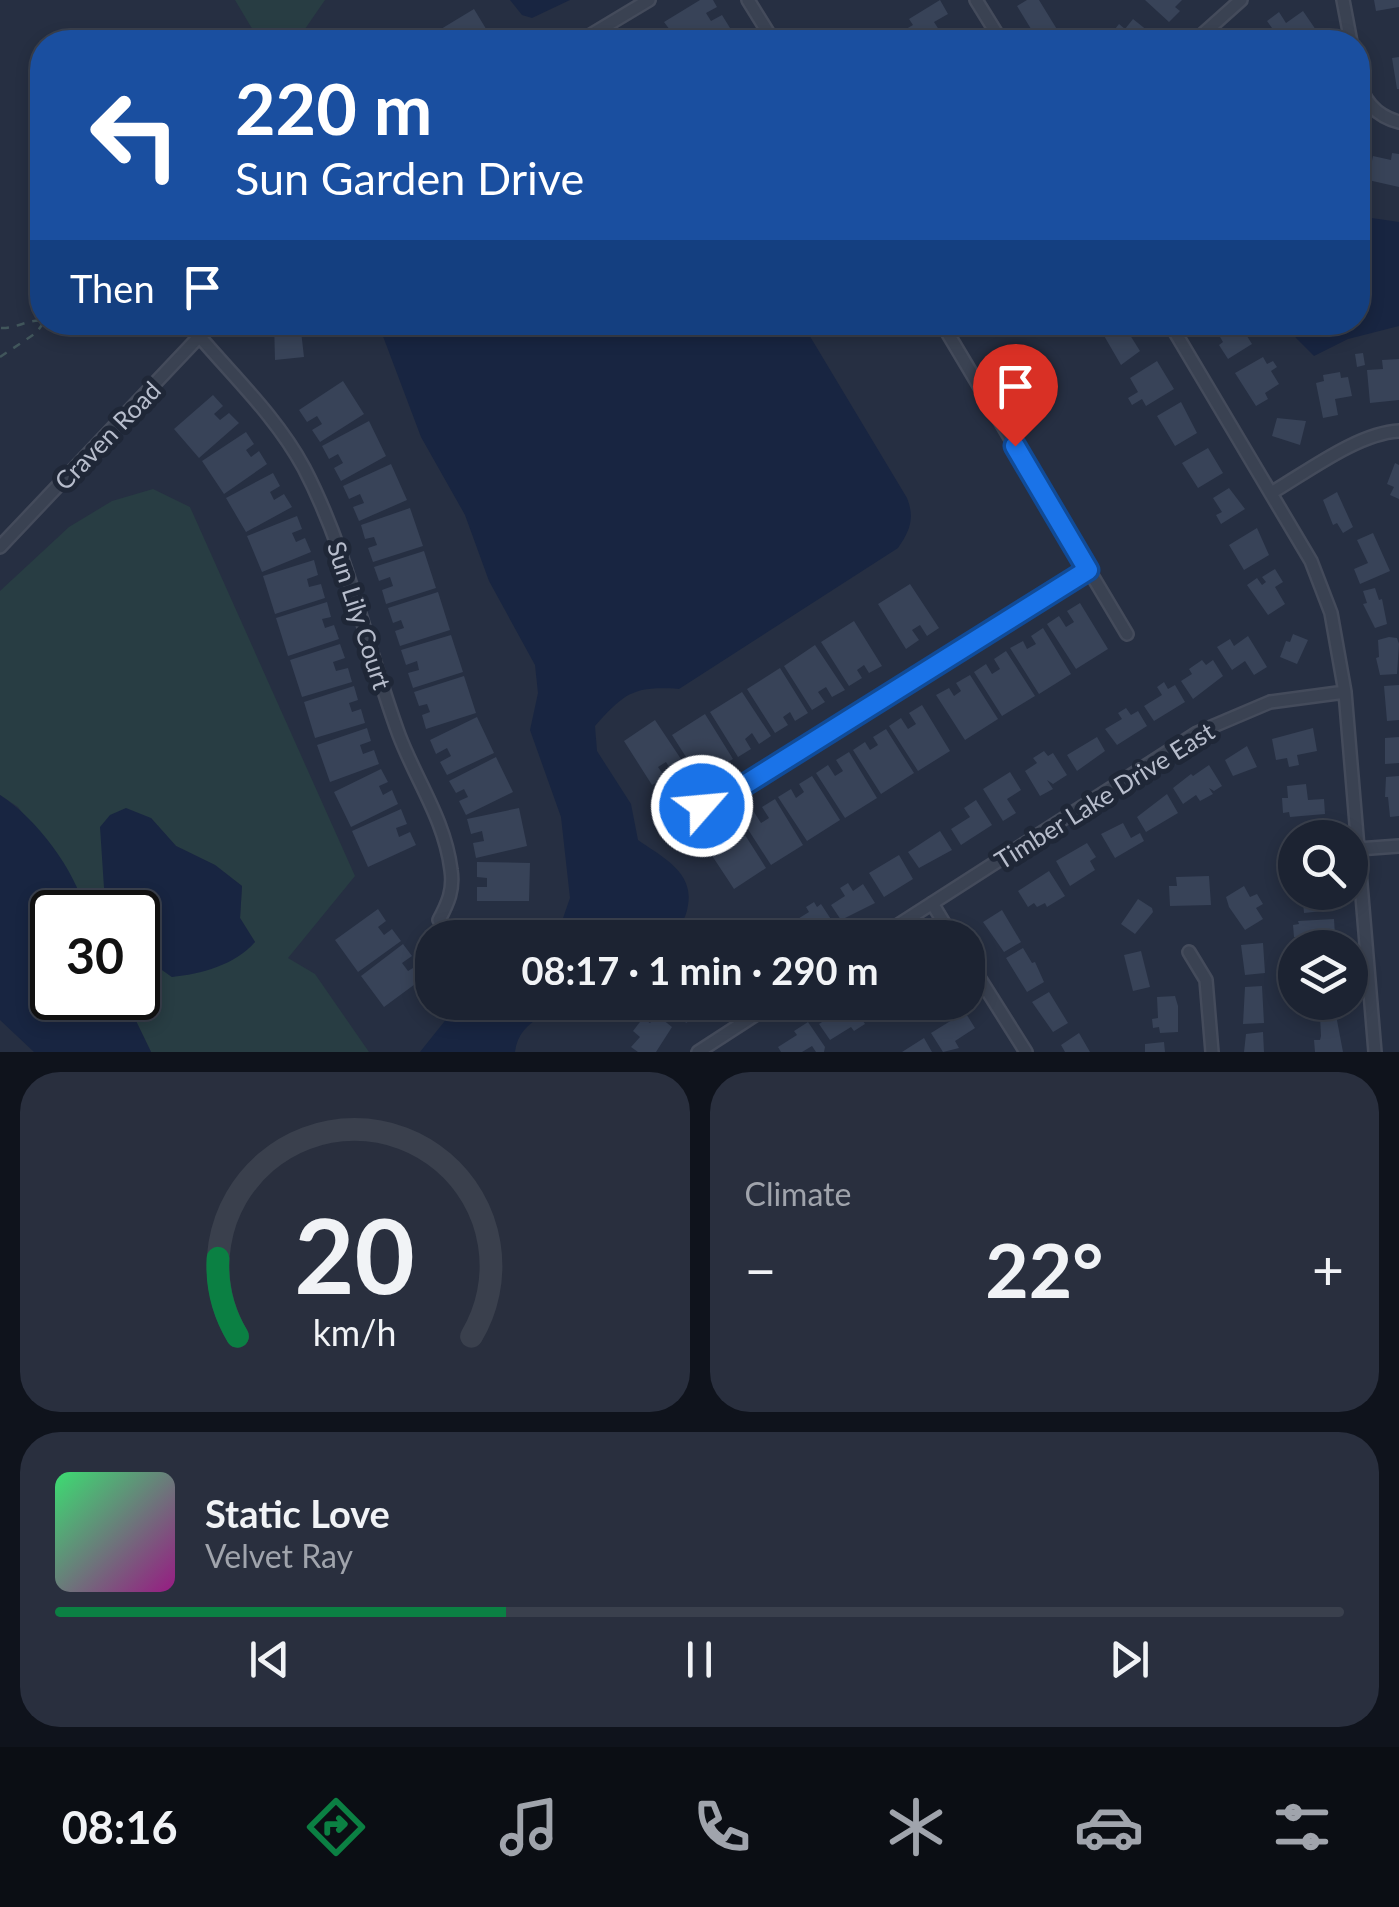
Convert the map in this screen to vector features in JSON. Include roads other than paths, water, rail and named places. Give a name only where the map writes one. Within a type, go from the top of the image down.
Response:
[{"type":"street","points":[[599,30],[650,0]]},
{"type":"street","points":[[748,0],[767,30]]},
{"type":"street","points":[[976,0],[995,30]]},
{"type":"street","points":[[1207,30],[1241,0]]},
{"type":"street","points":[[1343,0],[1349,30]]},
{"type":"street","points":[[1370,105],[1378,114],[1399,122]]},
{"type":"street","points":[[949,335],[1127,634]]},
{"type":"street","points":[[1177,335],[1311,561],[1325,594],[1345,692],[1356,820]]},
{"type":"street","name":"Craven Road","points":[[0,547],[200,336]]},
{"type":"street","name":"Sun Lily Court","points":[[200,336],[264,407],[302,465],[331,525],[400,737],[439,820],[452,871],[450,900],[438,920]]},
{"type":"street","points":[[1271,494],[1364,440],[1399,431]]},
{"type":"street","points":[[683,814],[722,799],[1088,570]]},
{"type":"street","name":"Timber Lake Drive East","points":[[906,920],[1228,717],[1270,702],[1345,692]]},
{"type":"street","points":[[1368,848],[1399,846]]},
{"type":"street","points":[[932,903],[942,920]]},
{"type":"street","points":[[1363,910],[1375,1052]]},
{"type":"street","points":[[1190,952],[1206,980],[1212,1052]]},
{"type":"street","points":[[985,990],[1019,1050]]},
{"type":"street","points":[[698,1052],[747,1020]]},
{"type":"water","points":[[510,0],[570,0],[532,18],[522,15]]},
{"type":"water","points":[[1370,218],[1399,222],[1399,326],[1370,333]]},
{"type":"water","points":[[383,335],[809,335],[907,498],[910,524],[898,548],[679,689],[631,694],[595,726],[597,751],[631,804],[638,840],[674,866],[686,883],[689,893],[683,920],[562,920],[570,898],[561,817],[530,730],[538,693],[535,665],[489,581],[465,515],[421,437]]},
{"type":"water","points":[[1295,335],[1364,335],[1314,356]]},
{"type":"water","points":[[0,795],[41,831],[78,890],[30,890],[30,1020],[136,1020],[151,1052],[34,1052],[0,1020]]},
{"type":"water","points":[[126,808],[151,818],[176,846],[215,865],[242,886],[240,918],[255,942],[238,957],[194,974],[172,977],[160,969],[160,890],[104,890],[100,827],[110,815]]},
{"type":"water","points":[[446,1020],[535,1020],[521,1035],[515,1052],[420,1052]]}]
